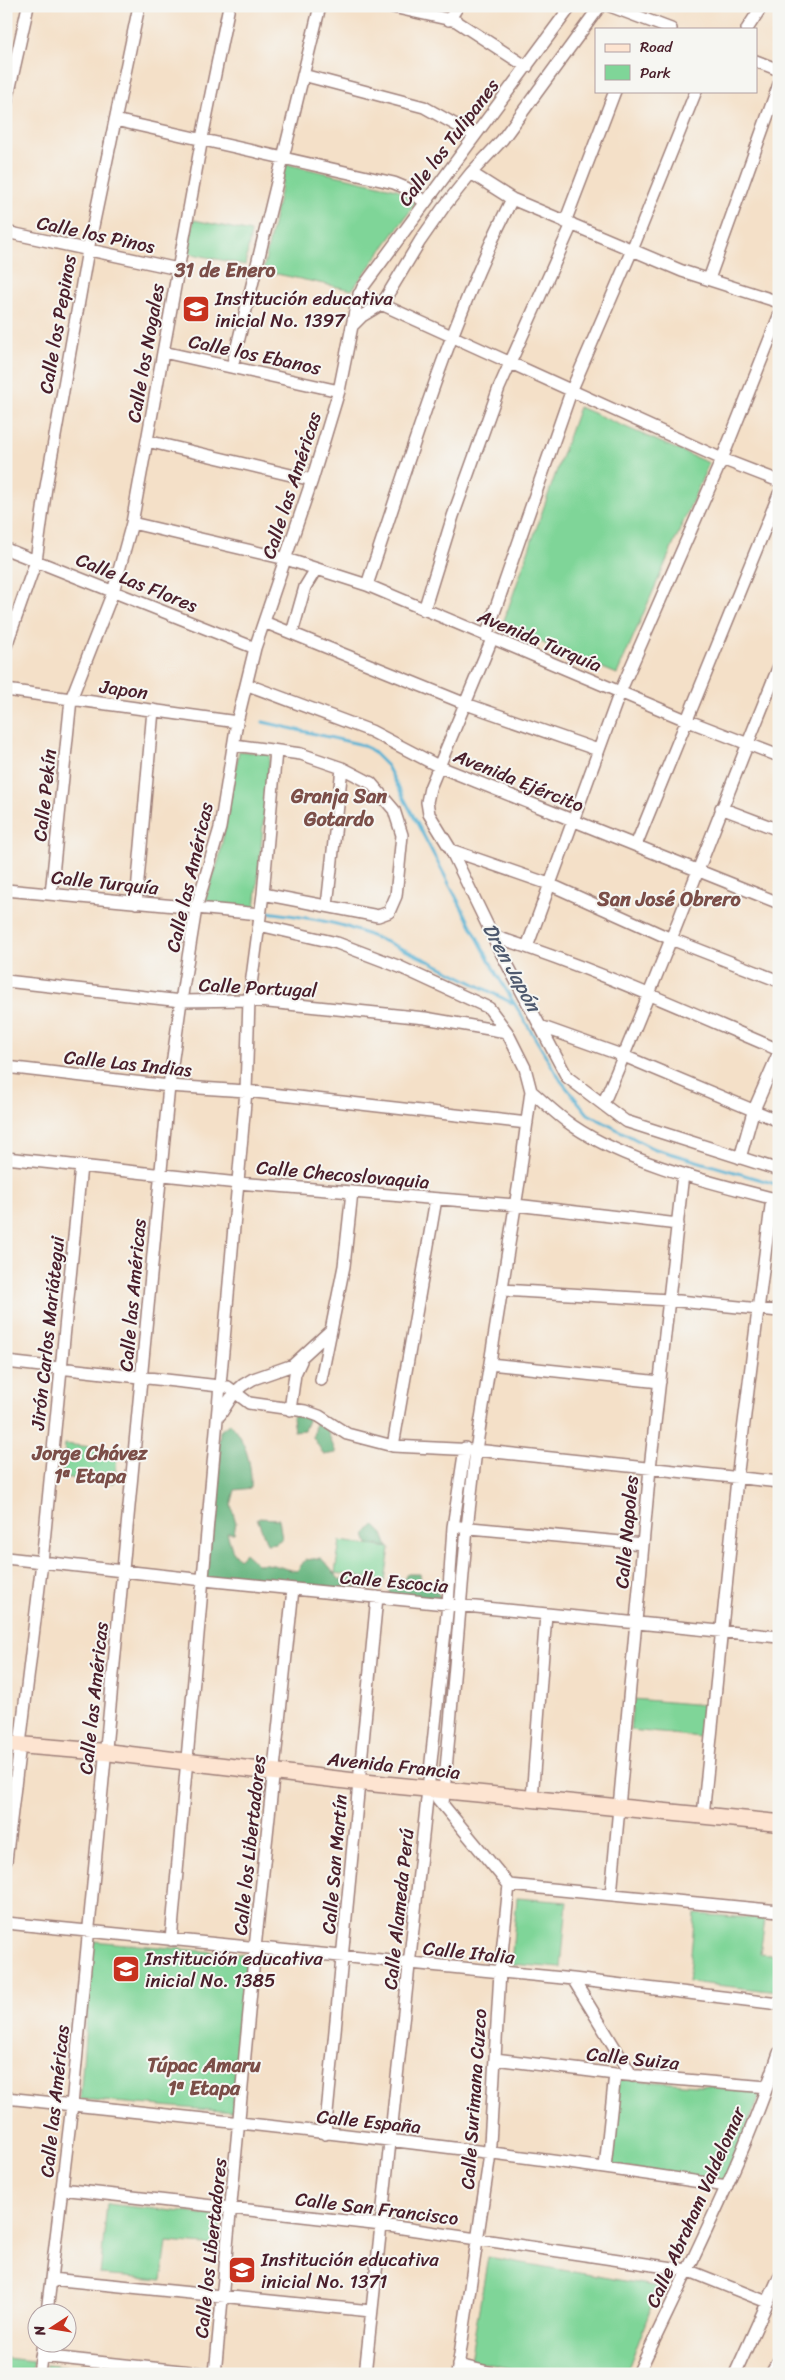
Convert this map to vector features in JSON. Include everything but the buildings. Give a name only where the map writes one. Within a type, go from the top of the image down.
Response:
[{"type":"street","points":[[6,105],[28,6]]},
{"type":"street","name":"Calle los Pepinos","points":[[6,645],[36,561],[46,487],[88,250],[139,6]]},
{"type":"street","name":"Calle los Nogales","points":[[71,699],[113,592],[132,523],[202,138],[229,6]]},
{"type":"street","points":[[232,367],[320,6]]},
{"type":"street","points":[[388,6],[456,21],[527,66]]},
{"type":"street","points":[[449,20],[458,6]]},
{"type":"street","name":"Calle los Tulipanes","points":[[358,297],[474,135],[571,6]]},
{"type":"street","points":[[351,327],[362,316],[382,304],[420,241],[471,173],[502,140],[600,6]]},
{"type":"street","points":[[610,6],[641,24],[665,28]]},
{"type":"street","points":[[748,28],[762,6]]},
{"type":"street","points":[[758,62],[779,70]]},
{"type":"street","points":[[303,75],[424,107],[474,135]]},
{"type":"street","points":[[709,279],[779,84]]},
{"type":"street","points":[[424,610],[453,516],[510,362],[569,223],[615,92]]},
{"type":"street","points":[[696,92],[632,250],[572,389],[466,704],[430,788],[426,802],[429,814],[451,850],[493,936],[567,1077],[625,1121],[779,1170]]},
{"type":"street","points":[[115,120],[202,138],[394,183],[406,188],[425,202]]},
{"type":"street","points":[[471,173],[512,199],[682,271],[779,302]]},
{"type":"street","points":[[367,585],[450,335],[485,252],[512,199]]},
{"type":"street","name":"Calle los Pinos","points":[[6,232],[178,269]]},
{"type":"street","points":[[358,297],[382,304],[722,459],[779,481]]},
{"type":"street","name":"Calle las Américas","points":[[48,2302],[72,2105],[169,1086],[181,1001],[196,908],[220,828],[237,722],[248,685],[255,648],[312,480],[338,391],[358,297]]},
{"type":"street","points":[[527,947],[620,692],[722,459],[779,316]]},
{"type":"street","name":"Calle los Ebanos","points":[[163,352],[338,391]]},
{"type":"street","points":[[147,441],[312,480]]},
{"type":"street","points":[[636,845],[779,494]]},
{"type":"street","name":"Avenida Turquía","points":[[132,523],[286,559],[367,585],[686,720],[779,756]]},
{"type":"street","name":"Calle Las Flores","points":[[6,549],[255,648]]},
{"type":"street","points":[[292,633],[305,588],[316,568]]},
{"type":"street","points":[[264,622],[466,704],[598,750]]},
{"type":"street","points":[[603,1104],[650,996],[697,870],[779,666]]},
{"type":"street","name":"Avenida Ejército","points":[[248,685],[371,731],[440,767],[779,903]]},
{"type":"street","name":"Japon","points":[[6,690],[237,722]]},
{"type":"street","name":"Calle Pekín","points":[[52,894],[71,699]]},
{"type":"street","points":[[136,903],[153,710]]},
{"type":"street","points":[[234,746],[302,754],[342,768],[371,783],[394,810],[402,834],[397,887],[389,912],[378,916],[263,894]]},
{"type":"street","points":[[171,1940],[246,1091],[249,1000],[263,894],[276,751]]},
{"type":"street","points":[[327,906],[342,768]]},
{"type":"street","points":[[722,808],[779,830]]},
{"type":"street","points":[[451,850],[549,884],[671,939],[779,981]]},
{"type":"street","name":"Calle Turquía","points":[[6,890],[196,908],[260,919],[337,942],[408,970],[489,1008],[506,1032],[525,1068],[531,1091]]},
{"type":"street","points":[[493,936],[527,947],[650,996],[779,1051],[753,1112],[740,1158]]},
{"type":"street","name":"Calle Portugal","points":[[6,981],[181,1001],[249,1000],[425,1018],[506,1032]]},
{"type":"street","points":[[540,1026],[624,1056],[753,1112],[779,1121]]},
{"type":"street","name":"Calle Las Indias","points":[[6,1067],[169,1086],[246,1091],[527,1123]]},
{"type":"street","points":[[531,1091],[516,1206],[490,1364],[470,1449],[467,1528],[460,1605],[438,1794],[509,1885],[779,1911]]},
{"type":"street","points":[[531,1091],[573,1126],[604,1144],[683,1174],[775,1199],[758,1309],[737,1479],[703,1816]]},
{"type":"street","name":"Calle Checoslovaquia","points":[[6,1158],[238,1183],[516,1206],[678,1224]]},
{"type":"street","name":"Jirón Carlos Mariátegui","points":[[6,1861],[13,1745],[42,1562],[81,1166]]},
{"type":"street","name":"Calle Napoles","points":[[611,1894],[650,1468],[683,1174]]},
{"type":"street","points":[[320,1380],[344,1266],[352,1192]]},
{"type":"street","points":[[393,1446],[436,1199]]},
{"type":"street","points":[[502,1290],[669,1300],[779,1311]]},
{"type":"street","points":[[218,1418],[234,1393],[253,1379],[293,1366],[330,1330]]},
{"type":"street","points":[[290,1410],[295,1374],[303,1357]]},
{"type":"street","points":[[6,1362],[220,1386],[228,1388],[249,1403],[305,1411],[319,1416],[347,1434],[393,1446],[470,1449],[779,1482]]},
{"type":"street","points":[[490,1364],[660,1382]]},
{"type":"street","name":"Calle Alameda Perú","points":[[365,2374],[410,1963],[438,1794],[454,1527],[470,1449]]},
{"type":"street","points":[[454,1527],[643,1544]]},
{"type":"street","name":"Calle Escocia","points":[[6,1558],[204,1580],[779,1637]]},
{"type":"street","name":"Calle los Libertadores","points":[[216,2374],[256,1948],[293,1589]]},
{"type":"street","name":"Calle San Martín","points":[[325,2134],[377,1597]]},
{"type":"street","points":[[532,1799],[546,1614]]},
{"type":"street","name":"Avenida Francia","points":[[13,1745],[105,1752],[188,1764],[359,1782],[438,1794],[532,1799],[779,1824]]},
{"type":"street","name":"Calle Surimana Cuzco","points":[[458,2370],[489,2161],[488,2151],[500,1972],[509,1885]]},
{"type":"street","name":"Calle Italia","points":[[6,1923],[573,1979],[779,2004]]},
{"type":"street","points":[[573,1979],[632,2076]]},
{"type":"street","name":"Calle Abraham Valdelomar","points":[[638,2374],[727,2186],[767,2088],[779,2053]]},
{"type":"street","name":"Calle Suiza","points":[[495,2059],[632,2076],[767,2088]]},
{"type":"street","points":[[605,2167],[615,2074]]},
{"type":"street","name":"Calle España","points":[[6,2098],[390,2142],[488,2151],[727,2186]]},
{"type":"street","name":"Calle San Francisco","points":[[61,2190],[382,2225],[687,2270],[767,2302]]},
{"type":"street","points":[[735,2374],[779,2276]]},
{"type":"street","points":[[51,2279],[371,2311]]},
{"type":"street","points":[[39,2374],[42,2352]]},
{"type":"street","points":[[41,2356],[209,2374]]},
{"type":"street","points":[[771,2374],[779,2360]]},
{"type":"street","points":[[458,2370],[497,2374]]},
{"type":"green space","points":[[286,164],[397,189],[416,203],[352,290],[263,271]]},
{"type":"green space","points":[[194,220],[251,232],[245,265],[188,253]]},
{"type":"green space","points":[[579,407],[709,463],[617,674],[502,626]]},
{"type":"green space","points":[[239,751],[270,754],[255,909],[204,903],[219,859]]},
{"type":"green space","points":[[295,1414],[309,1418],[304,1430],[294,1431],[292,1418]]},
{"type":"green space","points":[[230,1423],[236,1430],[247,1453],[251,1479],[251,1488],[235,1490],[231,1505],[236,1523],[234,1533],[227,1533],[233,1552],[239,1559],[245,1553],[257,1564],[272,1565],[297,1571],[305,1560],[321,1558],[340,1580],[353,1576],[362,1587],[360,1593],[204,1580],[220,1431]]},
{"type":"green space","points":[[315,1423],[327,1430],[336,1453],[324,1455],[313,1437]]},
{"type":"green space","points":[[65,1444],[118,1450],[114,1483],[62,1477]]},
{"type":"green space","points":[[257,1518],[279,1519],[282,1539],[275,1543],[267,1544]]},
{"type":"green space","points":[[374,1525],[383,1534],[388,1547],[368,1544],[365,1535]]},
{"type":"green space","points":[[340,1541],[390,1548],[385,1581],[335,1573]]},
{"type":"green space","points":[[407,1574],[420,1574],[422,1585],[437,1592],[442,1599],[391,1596],[388,1582],[391,1579],[401,1584]]},
{"type":"green space","points":[[633,1699],[705,1705],[701,1737],[630,1730]]},
{"type":"green space","points":[[517,1898],[567,1902],[561,1968],[511,1964]]},
{"type":"green space","points":[[695,1914],[765,1919],[760,1954],[779,1956],[779,1992],[688,1982]]},
{"type":"green space","points":[[93,1941],[247,1955],[233,2112],[80,2099]]},
{"type":"green space","points":[[618,2079],[762,2090],[725,2183],[609,2165]]},
{"type":"green space","points":[[107,2204],[221,2216],[219,2246],[167,2242],[162,2280],[100,2275]]},
{"type":"green space","points":[[488,2257],[659,2287],[626,2374],[540,2374],[470,2360]]},
{"type":"green space","points":[[6,2358],[33,2361],[31,2374],[6,2374]]},
{"type":"green space","points":[[46,2365],[131,2374],[45,2374]]},
{"type":"waterway","name":"Dren Japón","points":[[263,722],[359,744],[370,749],[387,766],[496,973],[561,1081],[588,1114],[652,1148],[779,1185]]},
{"type":"waterway","points":[[268,912],[328,922],[369,935],[432,962],[514,1004]]},
{"type":"place","name":"Institución educativa inicial No. 1397","points":[[196,309]]},
{"type":"place","name":"Institución educativa inicial No. 1385","points":[[126,1969]]},
{"type":"place","name":"Institución educativa inicial No. 1371","points":[[242,2270]]},
{"type":"district","name":"31 de Enero","points":[[225,270]]},
{"type":"district","name":"Granja San Gotardo","points":[[339,808]]},
{"type":"district","name":"San José Obrero","points":[[669,899]]},
{"type":"district","name":"Jorge Chávez 1ª Etapa","points":[[90,1464]]},
{"type":"district","name":"Túpac Amaru 1ª Etapa","points":[[204,2076]]}]
